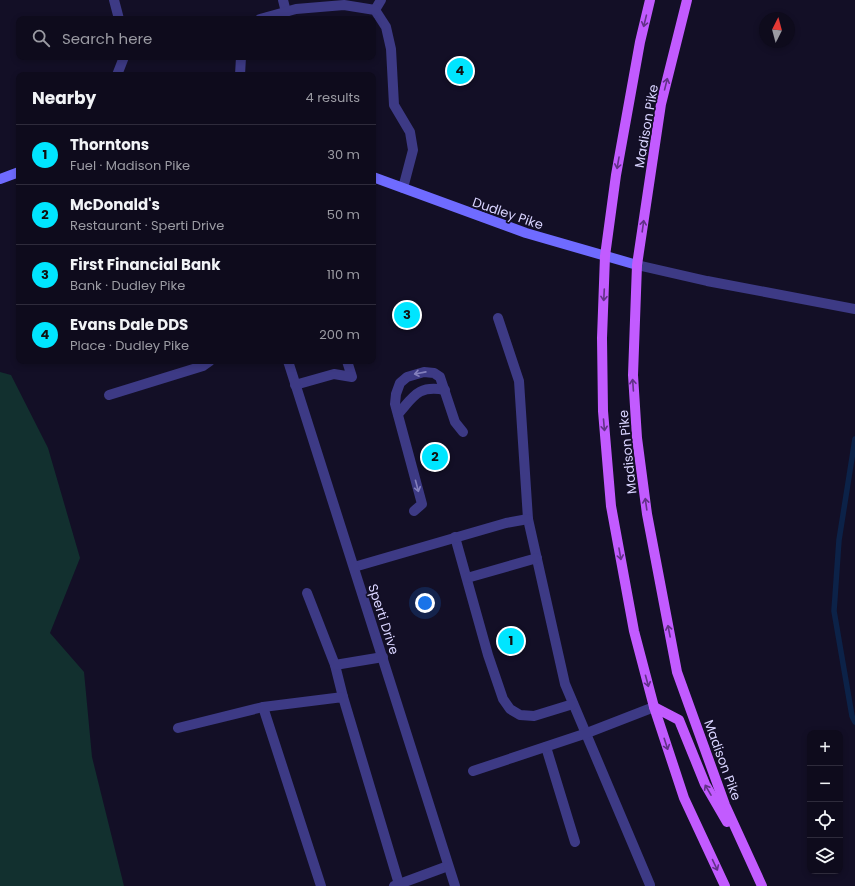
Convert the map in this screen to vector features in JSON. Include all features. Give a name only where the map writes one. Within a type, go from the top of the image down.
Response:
[{"type":"main road","name":"Madison Pike","points":[[650,0],[640,42],[616,175],[606,256],[602,338],[603,411],[611,506],[634,631],[654,707],[684,798],[725,886]]},
{"type":"main road","name":"Madison Pike","points":[[687,0],[661,104],[637,265],[633,375],[637,438],[647,514],[676,664],[725,805],[762,886]]},
{"type":"main road","points":[[654,707],[679,720],[705,784],[755,872]]},
{"type":"street","points":[[114,0],[118,16]]},
{"type":"street","points":[[283,0],[286,12]]},
{"type":"street","points":[[375,10],[381,0]]},
{"type":"street","points":[[271,16],[286,12],[344,5],[375,10],[386,27],[391,49],[394,106],[410,132],[413,150],[403,188]]},
{"type":"street","points":[[118,72],[123,60]]},
{"type":"street","points":[[240,72],[241,60]]},
{"type":"street","points":[[0,179],[16,173]]},
{"type":"street","name":"Dudley Pike","points":[[376,178],[526,233],[637,265]]},
{"type":"street","points":[[637,265],[707,281],[855,309]]},
{"type":"street","points":[[498,318],[519,381],[528,519],[565,684],[650,885]]},
{"type":"street","points":[[109,395],[206,364]]},
{"type":"street","name":"Sperti Drive","points":[[289,364],[455,886]]},
{"type":"street","points":[[295,385],[334,374],[352,377],[348,364]]},
{"type":"street","points":[[414,511],[422,504],[395,404],[396,394],[400,383],[407,377],[424,372],[434,373],[440,377],[456,422],[463,432]]},
{"type":"street","points":[[398,414],[422,390],[434,388],[445,390]]},
{"type":"street","points":[[354,567],[506,523],[528,519]]},
{"type":"street","points":[[455,538],[490,663],[503,699],[510,709],[520,715],[534,716],[574,704]]},
{"type":"street","points":[[467,578],[536,558]]},
{"type":"street","points":[[307,593],[336,665],[343,697],[397,885],[448,866]]},
{"type":"street","points":[[336,665],[383,657]]},
{"type":"street","points":[[178,728],[263,707],[343,697]]},
{"type":"street","points":[[263,707],[321,886]]},
{"type":"street","points":[[473,771],[587,733],[654,707]]},
{"type":"street","points":[[546,747],[575,842]]},
{"type":"green space","points":[[0,372],[11,375],[48,448],[80,558],[50,633],[84,672],[92,757],[124,886],[0,886]]},
{"type":"waterway","points":[[855,439],[839,540],[834,611],[852,716],[855,722]]},
{"type":"place","name":"Evans Dale DDS","points":[[460,71]]},
{"type":"place","name":"First Financial Bank","points":[[407,315]]},
{"type":"place","name":"McDonald's","points":[[435,457]]},
{"type":"place","name":"Thorntons","points":[[511,641]]}]
